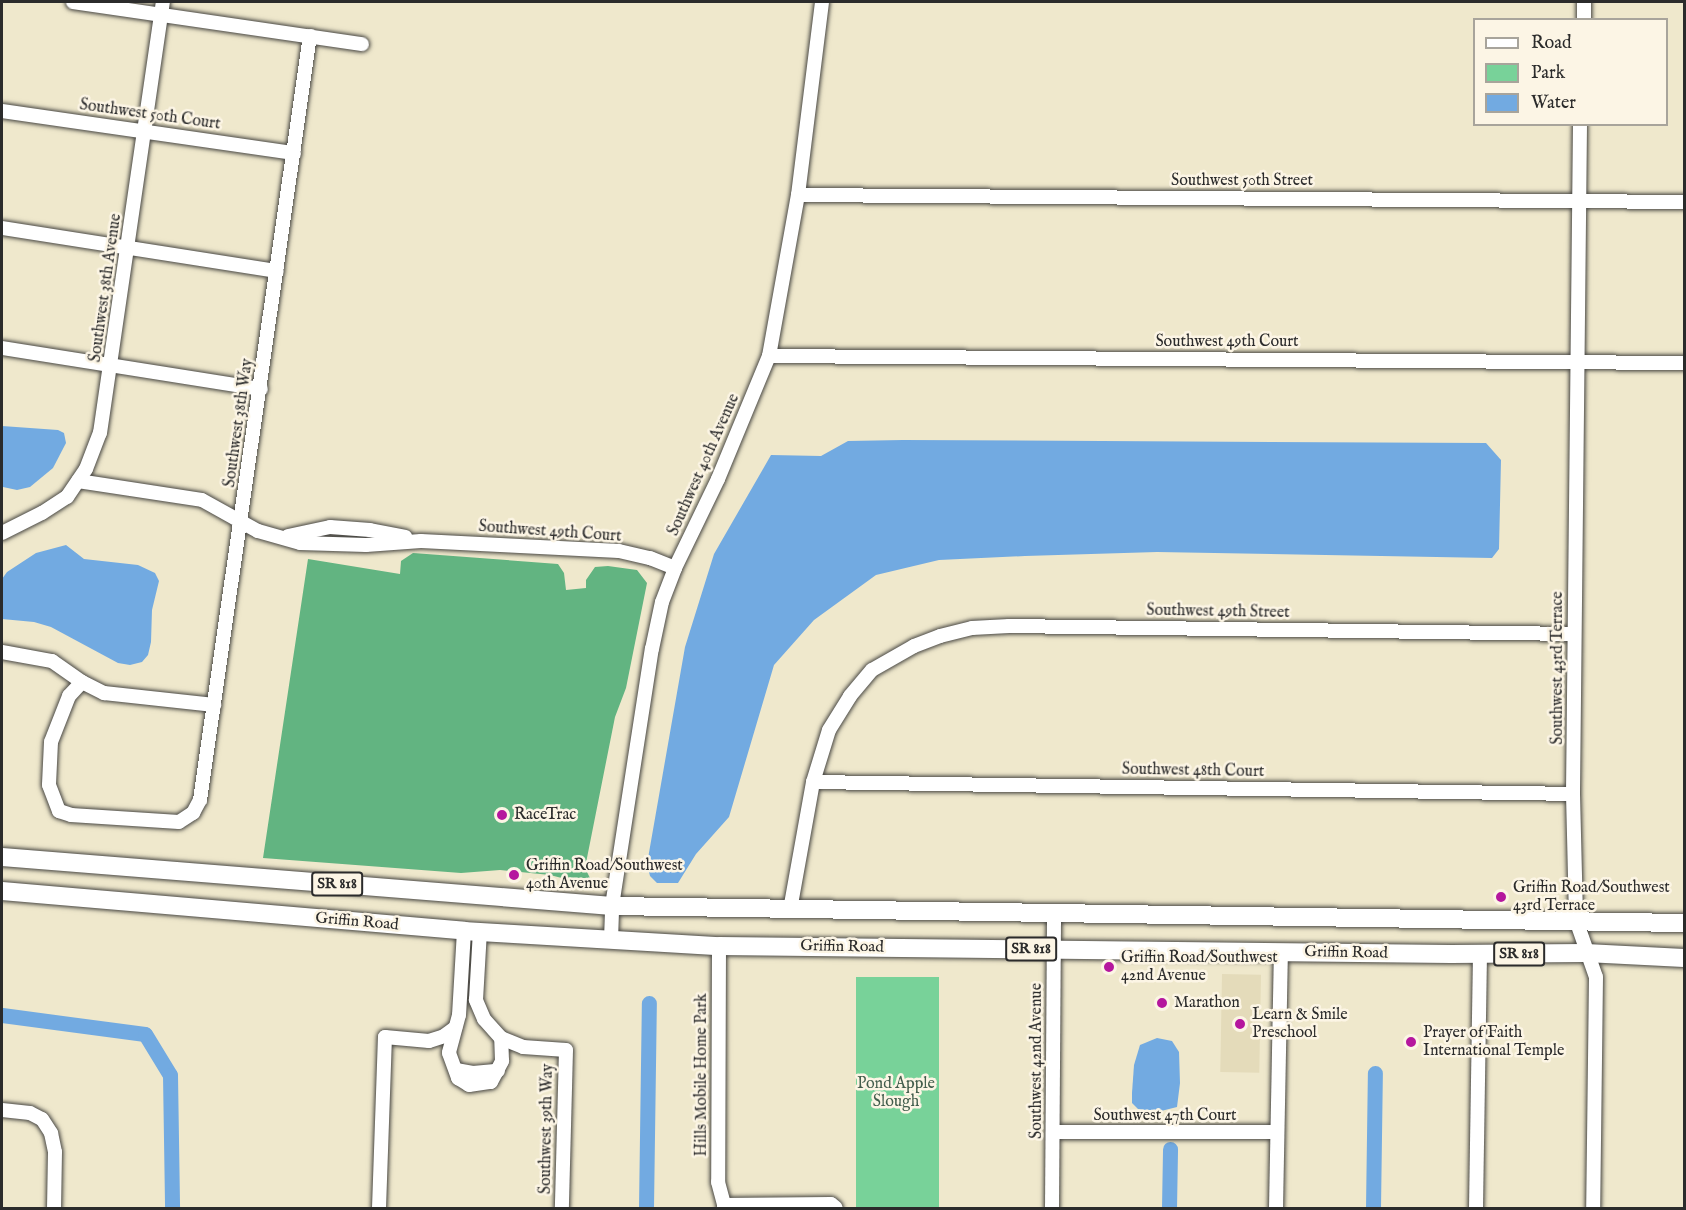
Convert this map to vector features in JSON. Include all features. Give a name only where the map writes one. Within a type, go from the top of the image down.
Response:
[{"type":"main road","name":"SR 818","points":[[2,857],[612,906],[1684,923]]},
{"type":"main road","name":"Griffin Road","points":[[2,891],[472,931],[719,946],[1480,954],[1586,953],[1684,958]]},
{"type":"street","points":[[73,2],[162,8],[362,44]]},
{"type":"street","name":"Southwest 40th Avenue","points":[[611,940],[612,906],[652,649],[662,602],[675,568],[718,479],[769,356],[798,195],[822,2]]},
{"type":"street","points":[[1584,2],[1584,18]]},
{"type":"street","name":"Southwest 38th Avenue","points":[[2,534],[42,513],[67,496],[86,469],[100,433],[112,364],[162,8]]},
{"type":"street","name":"Southwest 38th Way","points":[[82,682],[69,696],[51,742],[48,785],[59,811],[71,815],[178,822],[193,813],[200,800],[242,523],[310,36]]},
{"type":"street","name":"Southwest 50th Court","points":[[2,111],[294,153]]},
{"type":"street","name":"Southwest 43rd Terrace","points":[[1580,126],[1573,794],[1576,920],[1596,977],[1593,1209]]},
{"type":"street","name":"Southwest 50th Street","points":[[798,195],[1684,202]]},
{"type":"street","points":[[2,228],[277,271]]},
{"type":"street","points":[[2,348],[261,388]]},
{"type":"street","name":"Southwest 49th Court","points":[[769,356],[1684,363]]},
{"type":"street","name":"Southwest 49th Court","points":[[78,481],[202,500],[262,533],[300,543],[366,545],[422,541],[619,551],[650,558],[675,568]]},
{"type":"street","name":"Southwest 49th Street","points":[[813,782],[829,730],[850,696],[872,670],[914,646],[940,636],[972,628],[1009,626],[1574,634]]},
{"type":"street","points":[[2,652],[52,661],[82,682],[104,693],[214,705]]},
{"type":"street","points":[[790,910],[813,782]]},
{"type":"street","name":"Southwest 48th Court","points":[[813,782],[1573,794]]},
{"type":"street","name":"Southwest 42nd Avenue","points":[[1052,1209],[1054,913]]},
{"type":"street","points":[[472,931],[476,1000],[484,1019],[501,1038],[523,1047],[500,1066],[491,1082],[468,1085],[462,1082],[449,1053],[472,931]]},
{"type":"street","name":"Hills Mobile Home Park","points":[[719,946],[718,1182],[724,1207],[831,1204],[836,1209]]},
{"type":"street","points":[[1276,1209],[1281,952]]},
{"type":"street","points":[[1476,1209],[1480,954]]},
{"type":"street","points":[[380,1209],[385,1038],[429,1041],[444,1036],[455,1028]]},
{"type":"street","points":[[500,1066],[501,1038]]},
{"type":"street","points":[[429,1041],[449,1053]]},
{"type":"street","name":"Southwest 39th Way","points":[[523,1047],[566,1050],[562,1209]]},
{"type":"street","points":[[2,1110],[30,1113],[42,1119],[48,1127],[55,1152],[54,1209]]},
{"type":"street","name":"Southwest 47th Court","points":[[1053,1132],[1277,1132]]},
{"type":"shaded area","name":"Learn & Smile Preschool","points":[[1222,974],[1261,975],[1259,1073],[1220,1072]]},
{"type":"green space","points":[[413,553],[558,564],[564,573],[566,590],[586,588],[586,580],[595,567],[608,566],[637,570],[647,583],[626,688],[615,717],[585,868],[591,880],[589,885],[550,875],[500,870],[461,873],[263,858],[308,559],[400,574],[401,561]]},
{"type":"green space","name":"Pond Apple Slough","points":[[856,977],[939,977],[939,1208],[856,1208]]},
{"type":"water","points":[[2,426],[58,430],[64,433],[66,443],[53,468],[30,487],[17,490],[3,487]]},
{"type":"water","points":[[848,441],[1486,443],[1501,460],[1499,549],[1492,558],[1157,552],[1025,556],[939,560],[876,575],[814,620],[774,665],[729,817],[696,854],[678,883],[657,883],[650,876],[647,864],[685,647],[714,554],[771,455],[821,456]]},
{"type":"water","points":[[66,545],[84,559],[138,565],[155,573],[159,581],[152,610],[151,642],[148,655],[142,662],[130,665],[118,663],[51,627],[34,622],[2,619],[2,579],[7,572],[36,553]]},
{"type":"water","points":[[1157,1038],[1172,1041],[1179,1052],[1180,1083],[1177,1107],[1157,1112],[1138,1109],[1132,1103],[1132,1093],[1134,1065],[1140,1045]]},
{"type":"waterway","points":[[646,1208],[649,1003]]},
{"type":"waterway","points":[[2,1015],[145,1034],[170,1075],[172,1208]]},
{"type":"waterway","points":[[1373,1208],[1375,1073]]},
{"type":"waterway","points":[[1169,1208],[1170,1149]]},
{"type":"place","name":"RaceTrac","points":[[502,815]]},
{"type":"place","name":"Griffin Road/Southwest 40th Avenue","points":[[514,875]]},
{"type":"place","name":"Griffin Road/Southwest 43rd Terrace","points":[[1501,897]]},
{"type":"place","name":"Griffin Road/Southwest 42nd Avenue","points":[[1109,967]]},
{"type":"place","name":"Marathon","points":[[1162,1003]]},
{"type":"place","name":"Learn & Smile Preschool","points":[[1240,1024]]},
{"type":"place","name":"Prayer of Faith International Temple","points":[[1411,1042]]}]
